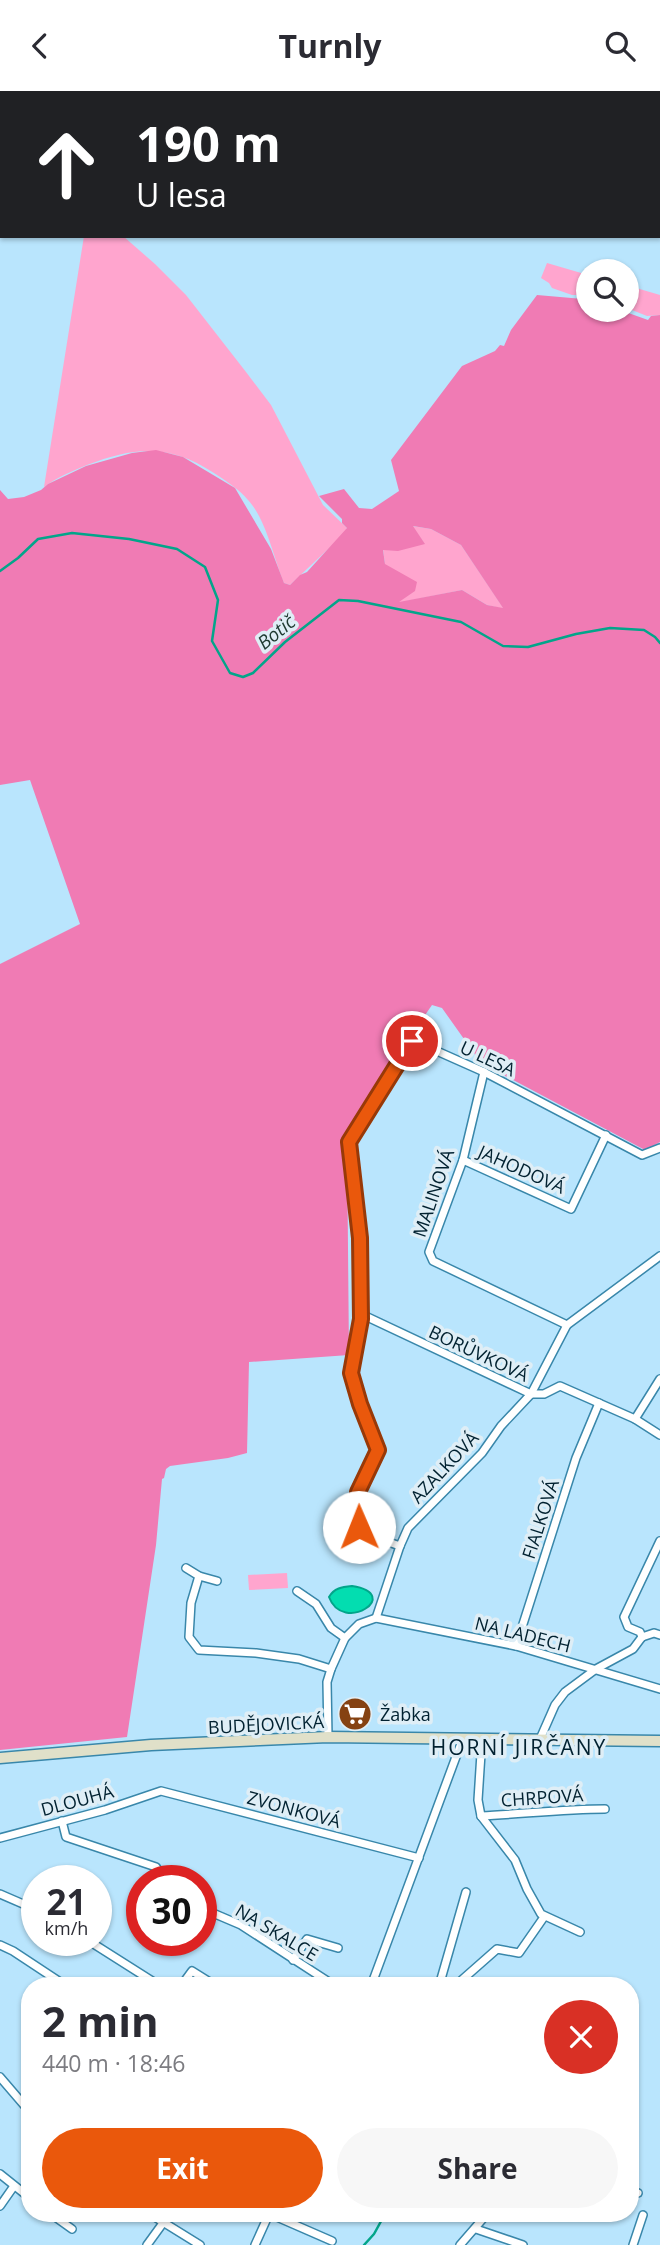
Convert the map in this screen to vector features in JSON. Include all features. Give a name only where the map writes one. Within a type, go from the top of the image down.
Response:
[{"type":"main road","name":"BUDĚJOVICKÁ","points":[[0,1758],[151,1745],[328,1737],[660,1741]]},
{"type":"street","name":"U LESA","points":[[361,1314],[360,1238],[349,1142],[412,1041],[484,1072],[642,1156],[660,1148]]},
{"type":"street","name":"MALINOVÁ","points":[[484,1072],[463,1160],[429,1252],[433,1261],[567,1325]]},
{"type":"street","name":"JAHODOVÁ","points":[[463,1160],[571,1209],[606,1135]]},
{"type":"street","name":"AZALKOVÁ","points":[[376,1618],[408,1528],[482,1453],[501,1426],[531,1394],[567,1325],[660,1256]]},
{"type":"street","name":"BORŮVKOVÁ","points":[[361,1314],[531,1394],[544,1394],[560,1386],[635,1419],[660,1435]]},
{"type":"street","points":[[361,1314],[351,1373],[378,1450],[358,1492],[359,1527],[371,1536],[400,1546]]},
{"type":"street","points":[[635,1419],[660,1379]]},
{"type":"street","name":"FIALKOVÁ","points":[[516,1646],[576,1458],[599,1403]]},
{"type":"street","points":[[642,1637],[640,1632],[628,1627],[624,1617],[660,1541]]},
{"type":"street","points":[[186,1568],[199,1576],[217,1581]]},
{"type":"street","points":[[199,1576],[191,1602],[189,1637],[199,1650],[256,1653],[299,1659],[331,1669]]},
{"type":"street","points":[[297,1591],[316,1604],[331,1627],[345,1638]]},
{"type":"street","points":[[328,1737],[327,1682],[331,1669],[345,1638],[359,1624],[376,1618]]},
{"type":"street","name":"NA LADECH","points":[[376,1618],[516,1646],[660,1689]]},
{"type":"street","points":[[540,1739],[555,1706],[565,1692],[596,1669],[633,1649],[642,1637],[654,1633],[660,1635]]},
{"type":"street","points":[[375,1977],[463,1738]]},
{"type":"street","points":[[482,1738],[478,1800],[481,1817],[515,1860],[527,1889],[544,1917],[580,1932]]},
{"type":"street","name":"ZVONKOVÁ","points":[[161,1791],[419,1858]]},
{"type":"street","name":"DLOUHÁ","points":[[0,1838],[105,1810],[161,1791]]},
{"type":"street","name":"CHRPOVÁ","points":[[481,1817],[570,1809],[605,1809]]},
{"type":"street","points":[[62,1821],[66,1837],[150,1865]]},
{"type":"street","points":[[442,1977],[466,1892]]},
{"type":"street","points":[[0,1894],[21,1903]]},
{"type":"street","name":"NA SKALCE","points":[[217,1915],[241,1925],[320,1977]]},
{"type":"street","points":[[465,1977],[497,1949],[519,1953],[544,1917]]},
{"type":"street","points":[[293,1960],[307,1939],[338,1948]]},
{"type":"street","points":[[0,1945],[52,1977]]},
{"type":"street","points":[[112,1956],[146,1977]]},
{"type":"street","points":[[188,1977],[192,1971],[202,1977]]},
{"type":"street","points":[[0,2092],[1,2078]]},
{"type":"street","points":[[1,2078],[21,2101]]},
{"type":"street","points":[[0,2174],[21,2191]]},
{"type":"street","points":[[0,2206],[14,2186]]},
{"type":"street","points":[[634,2245],[643,2215]]},
{"type":"street","points":[[62,2222],[72,2229]]},
{"type":"street","points":[[256,2245],[264,2222]]},
{"type":"street","points":[[284,2222],[332,2241]]},
{"type":"street","points":[[460,2245],[481,2222]]},
{"type":"street","points":[[147,2245],[163,2223],[200,2245]]},
{"type":"street","points":[[476,2229],[523,2245]]},
{"type":"shaded area","points":[[84,238],[125,238],[186,295],[271,405],[323,505],[347,528],[343,535],[290,585],[284,583],[265,528],[248,500],[214,473],[182,457],[152,451],[121,454],[76,470],[44,487]]},
{"type":"shaded area","points":[[547,263],[576,271],[576,295],[552,288],[541,278]]},
{"type":"shaded area","points":[[639,289],[660,295],[660,315],[647,316],[639,313]]},
{"type":"shaded area","points":[[537,295],[576,298],[576,322],[639,322],[639,317],[648,320],[651,316],[660,315],[660,1142],[645,1150],[481,1063],[442,1008],[432,1005],[347,1140],[349,1355],[249,1362],[247,1453],[170,1466],[166,1469],[162,1479],[156,1545],[127,1737],[0,1750],[0,964],[80,924],[30,780],[0,785],[0,490],[8,499],[24,497],[86,466],[132,453],[156,450],[183,457],[235,488],[271,549],[284,583],[290,585],[307,572],[347,528],[342,519],[319,496],[344,489],[359,508],[372,509],[399,491],[391,460],[462,366],[495,351],[500,345],[504,346],[511,330]],"holes":[[[413,526],[431,529],[461,545],[503,608],[487,605],[462,590],[399,602],[415,591],[417,582],[385,564],[383,550],[398,551],[425,544]]]},
{"type":"shaded area","points":[[412,526],[431,529],[461,545],[504,609],[487,605],[462,590],[397,603],[383,549],[398,550],[424,543]]},
{"type":"shaded area","points":[[287,1573],[288,1588],[249,1590],[248,1575]]},
{"type":"shaded area","points":[[352,1586],[367,1590],[372,1596],[371,1603],[356,1612],[336,1608],[329,1597],[331,1594]]},
{"type":"waterway","name":"Botič","points":[[0,571],[38,539],[72,533],[129,539],[177,549],[205,567],[218,600],[212,641],[230,673],[243,677],[253,673],[285,642],[339,600],[358,601],[461,622],[503,646],[528,647],[610,628],[644,630],[660,643]]},
{"type":"waterway","points":[[364,2245],[381,2222]]},
{"type":"place","name":"Žabka","points":[[355,1714]]},
{"type":"district","name":"HORNÍ JIRČANY","points":[[519,1747]]},
{"type":"route","points":[[359,1527],[358,1492],[378,1450],[351,1373],[361,1319],[360,1238],[349,1142],[412,1041]]}]
